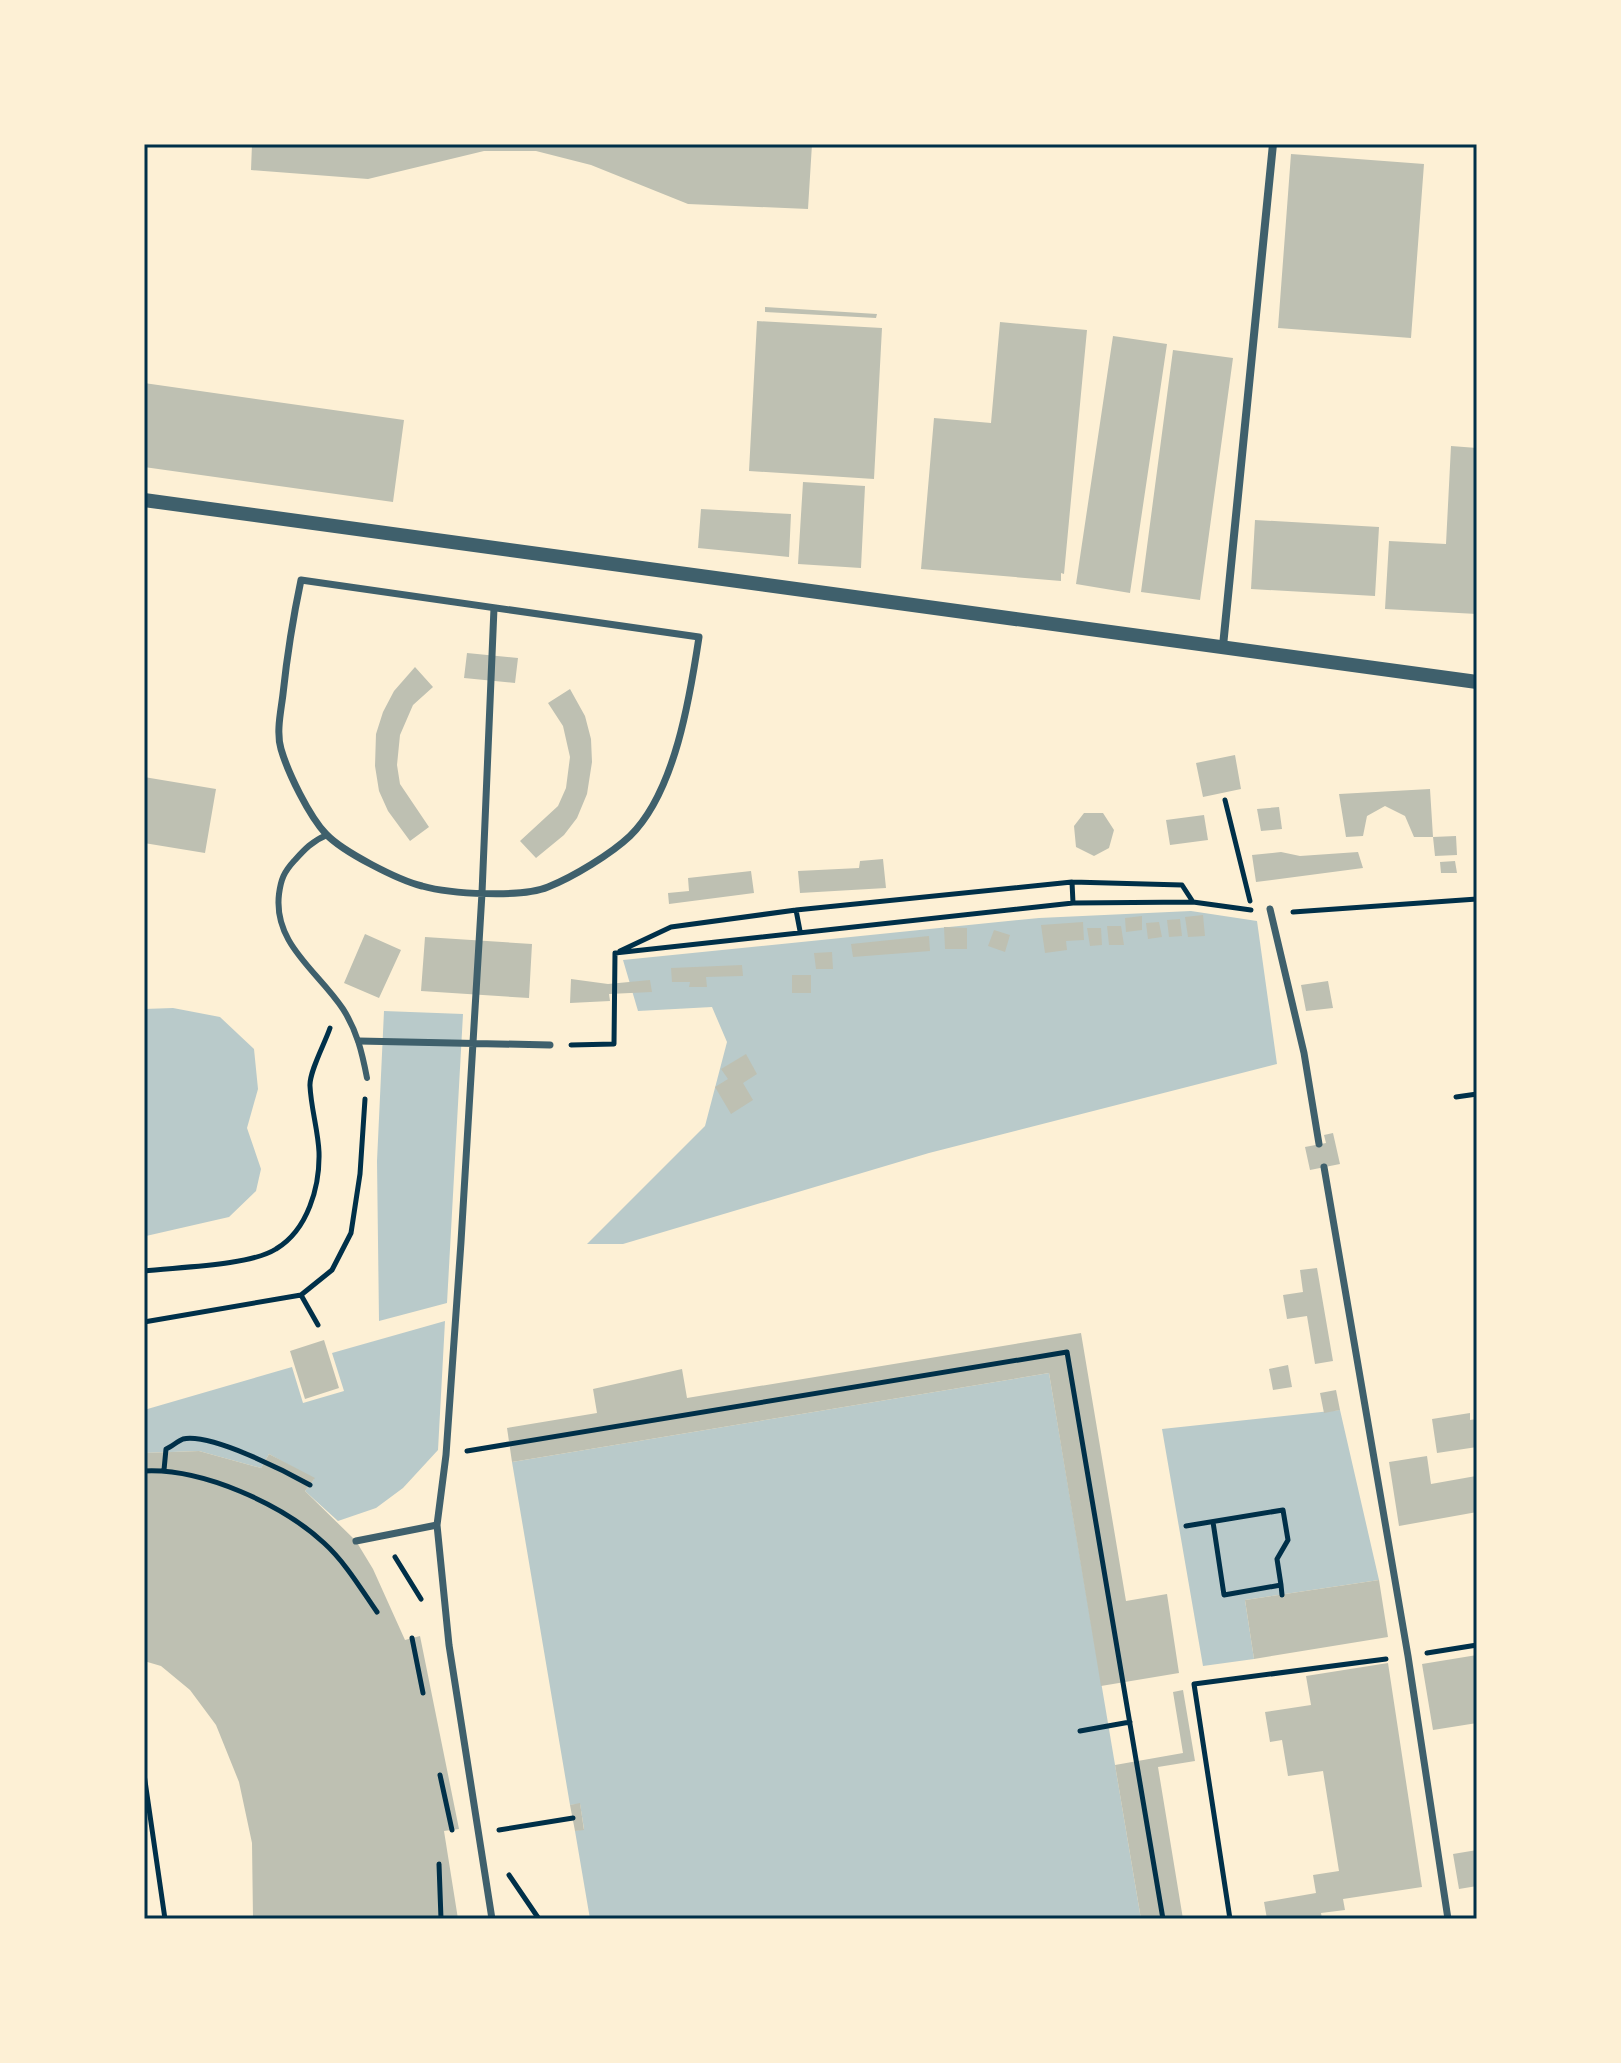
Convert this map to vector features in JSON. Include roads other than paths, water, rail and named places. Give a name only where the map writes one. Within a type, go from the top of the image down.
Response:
[{"type":"street","points":[[1223,646],[1273,144]]},
{"type":"street","points":[[144,500],[1477,682]]},
{"type":"street","points":[[301,580],[494,608],[699,637],[674,757],[657,798],[631,835],[592,864],[546,888],[482,893],[423,887],[381,870],[327,835],[297,788],[280,746],[280,718],[290,635],[301,580]]},
{"type":"street","points":[[492,1919],[449,1645],[437,1525],[446,1455],[461,1242],[482,893],[494,608]]},
{"type":"street","points":[[1270,909],[1279,958],[1304,1053],[1319,1144]]},
{"type":"street","points":[[359,1041],[550,1045]]},
{"type":"street","points":[[1324,1167],[1408,1656],[1448,1919]]},
{"type":"street","points":[[356,1541],[437,1525]]},
{"type":"lane","points":[[327,835],[312,841],[283,873],[277,907],[282,930],[341,1006],[359,1041],[367,1078]]}]
